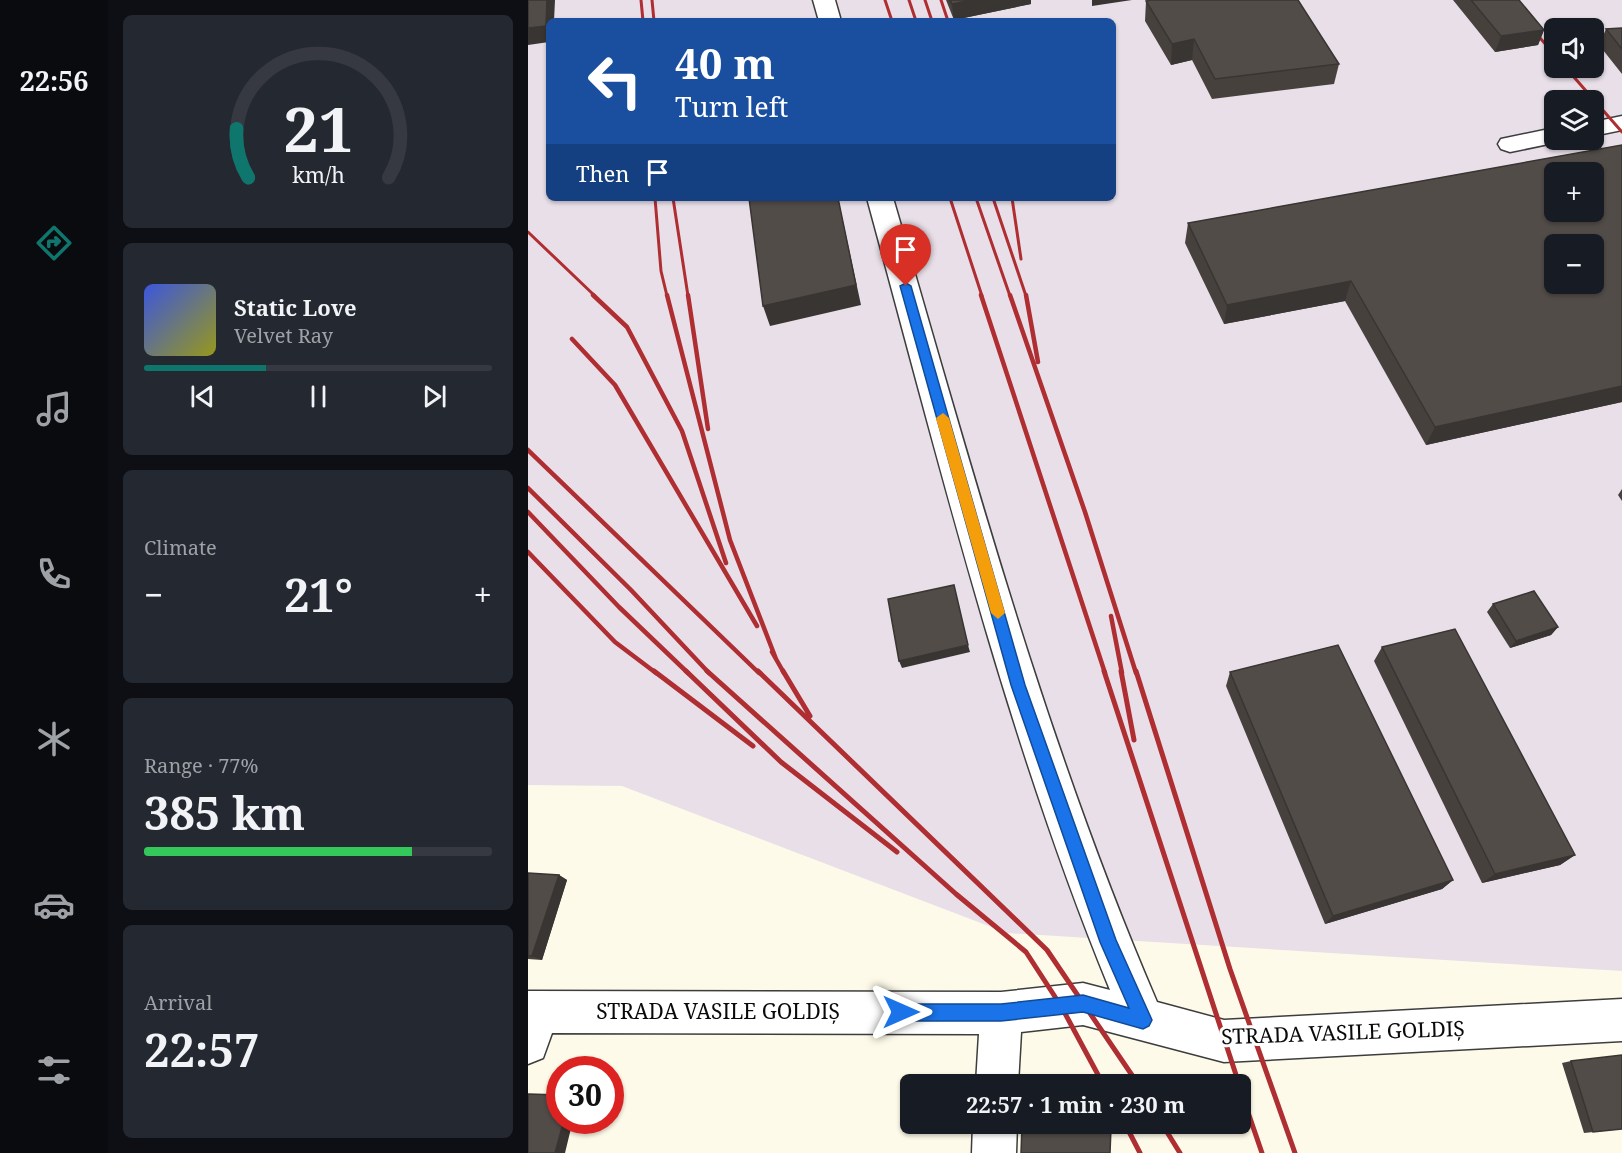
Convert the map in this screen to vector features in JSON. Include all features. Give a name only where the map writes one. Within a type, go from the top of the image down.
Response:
[{"type":"street","points":[[824,0],[829,18]]},
{"type":"street","points":[[1604,127],[1620,123]]},
{"type":"street","points":[[1510,144],[1544,138]]},
{"type":"street","points":[[881,201],[1018,685],[1108,942],[1143,1020]]},
{"type":"street","name":"STRADA VASILE GOLDIȘ","points":[[531,1022],[1001,1013],[1083,1004],[1224,1041],[1622,1020]]},
{"type":"street","points":[[998,1074],[1001,1013]]},
{"type":"street","points":[[994,1153],[995,1134]]},
{"type":"shaded area","points":[[528,0],[1622,0],[1622,971],[1007,933],[622,786],[528,785]]},
{"type":"building","points":[[528,0],[547,0],[546,26],[528,28]]},
{"type":"building","points":[[950,0],[972,0],[952,4]]},
{"type":"building","points":[[1298,0],[1339,64],[1215,79],[1194,39],[1172,44],[1146,1]]},
{"type":"building","points":[[1471,0],[1519,0],[1544,30],[1501,36]]},
{"type":"building","points":[[1622,28],[1622,49],[1606,29]]},
{"type":"building","points":[[1622,145],[1622,386],[1435,427],[1351,281],[1227,305],[1188,223]]},
{"type":"building","points":[[749,201],[839,201],[856,285],[763,306]]},
{"type":"building","points":[[954,585],[968,645],[899,661],[888,599]]},
{"type":"building","points":[[1534,591],[1558,627],[1516,641],[1493,604]]},
{"type":"building","points":[[1455,629],[1575,855],[1495,874],[1382,647]]},
{"type":"building","points":[[1338,645],[1453,880],[1333,916],[1230,672]]},
{"type":"building","points":[[528,873],[559,875],[532,956],[528,956]]},
{"type":"building","points":[[1622,1055],[1622,1129],[1593,1132],[1571,1061]]},
{"type":"building","points":[[528,1094],[546,1095],[546,1134],[560,1134],[555,1153],[528,1153]]},
{"type":"building","points":[[1022,1134],[1111,1134],[1110,1153],[1021,1153]]},
{"type":"railway","points":[[641,0],[643,18]]},
{"type":"railway","points":[[652,0],[654,18]]},
{"type":"railway","points":[[885,0],[891,18]]},
{"type":"railway","points":[[909,0],[915,18]]},
{"type":"railway","points":[[925,0],[931,18]]},
{"type":"railway","points":[[941,0],[947,18]]},
{"type":"railway","points":[[1507,0],[1544,43]]},
{"type":"railway","points":[[1575,78],[1622,132]]},
{"type":"railway","points":[[655,201],[661,271],[667,296]]},
{"type":"railway","points":[[673,201],[688,296]]},
{"type":"railway","points":[[951,201],[982,296]]},
{"type":"railway","points":[[977,201],[1010,296]]},
{"type":"railway","points":[[994,201],[1026,296]]},
{"type":"railway","points":[[1012,201],[1021,259]]},
{"type":"railway","points":[[528,232],[595,296]]},
{"type":"railway","points":[[593,295],[627,327],[682,431],[726,563]]},
{"type":"railway","points":[[667,295],[730,540],[776,659]]},
{"type":"railway","points":[[688,295],[708,429]]},
{"type":"railway","points":[[981,295],[1105,673]]},
{"type":"railway","points":[[1010,295],[1085,512],[1136,673]]},
{"type":"railway","points":[[1026,295],[1038,362]]},
{"type":"railway","points":[[572,339],[615,385],[757,626]]},
{"type":"railway","points":[[528,450],[759,673]]},
{"type":"railway","points":[[528,488],[631,590],[708,672]]},
{"type":"railway","points":[[528,512],[619,607],[688,673]]},
{"type":"railway","points":[[528,552],[615,642],[656,673]]},
{"type":"railway","points":[[1111,616],[1122,673]]},
{"type":"railway","points":[[772,652],[776,659]]},
{"type":"railway","points":[[776,659],[784,673]]},
{"type":"railway","points":[[654,671],[753,746]]},
{"type":"railway","points":[[686,671],[781,762],[897,852]]},
{"type":"railway","points":[[758,671],[1047,950],[1131,1074]]},
{"type":"railway","points":[[783,671],[810,716]]},
{"type":"railway","points":[[1104,671],[1236,1074]]},
{"type":"railway","points":[[1121,671],[1134,740]]},
{"type":"railway","points":[[1136,671],[1230,969],[1295,1153]]},
{"type":"railway","points":[[708,672],[956,894],[1026,952],[1061,1006],[1098,1074]]},
{"type":"railway","points":[[1251,1121],[1262,1153]]},
{"type":"railway","points":[[1130,1134],[1140,1153]]},
{"type":"railway","points":[[1168,1134],[1180,1153]]},
{"type":"slow traffic","points":[[943,418],[998,613]]},
{"type":"route","points":[[901,1012],[1001,1013],[1083,1004],[1143,1020],[1108,942],[1018,685],[906,286]]}]
